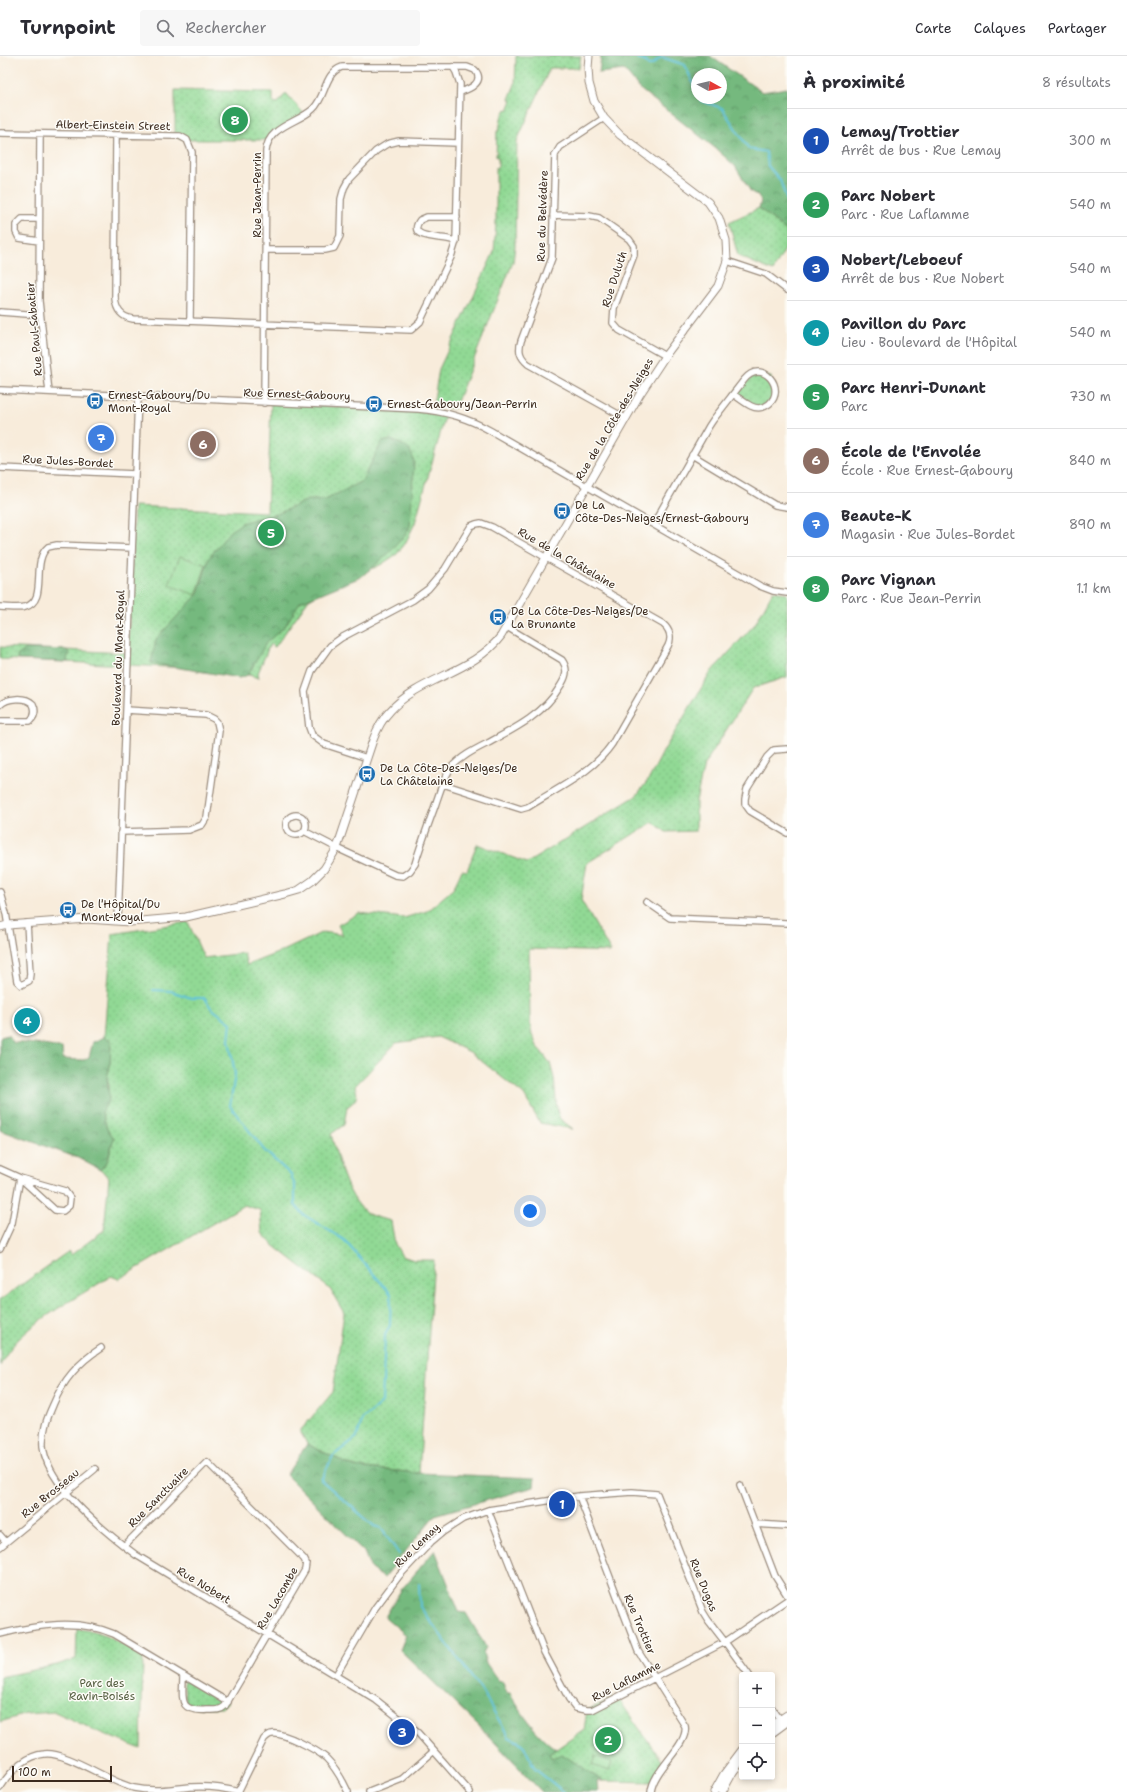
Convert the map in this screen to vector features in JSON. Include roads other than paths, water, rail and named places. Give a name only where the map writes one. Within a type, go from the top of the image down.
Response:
[{"type":"street","name":"Rue de la Côte-des-Neiges","points":[[4,926],[87,919],[130,922],[186,917],[291,892],[306,886],[319,875],[329,863],[337,848],[380,723],[395,706],[410,694],[482,656],[494,645],[507,627],[626,418],[665,356],[713,294],[722,277],[727,261],[726,240],[722,225],[712,206],[620,135],[604,118],[594,101],[589,83],[589,56]]},
{"type":"street","name":"Rue Jean-Perrin","points":[[264,402],[267,250],[266,151],[268,140],[274,133],[314,108],[323,94],[333,72],[337,68],[347,66],[472,68],[477,73],[478,80],[474,86],[460,92]]},
{"type":"street","points":[[116,135],[115,298],[117,309],[123,316],[133,319],[190,320],[407,330],[415,328],[420,322],[451,257],[456,241],[460,92],[459,80],[453,67]]},
{"type":"street","name":"Rue du Belvédère","points":[[604,118],[557,151],[554,159],[551,265],[521,341],[520,356],[528,364],[626,418]]},
{"type":"street","name":"Albert-Einstein Street","points":[[0,133],[180,136],[187,140],[190,144],[192,152],[190,320]]},
{"type":"street","name":"Rue Paul-Sabatier","points":[[40,134],[40,315],[50,392]]},
{"type":"street","points":[[267,250],[325,250],[334,248],[340,236],[341,199],[344,188],[349,179],[381,147],[399,141],[458,143]]},
{"type":"street","name":"Rue Duluth","points":[[553,215],[590,216],[599,218],[629,239],[634,246],[634,255],[614,308],[613,323],[619,330],[665,356]]},
{"type":"street","points":[[456,241],[423,236],[420,234],[418,226],[420,220],[427,217],[457,217]]},
{"type":"street","points":[[39,219],[22,219],[16,225],[16,232],[19,238],[39,241]]},
{"type":"street","points":[[727,261],[766,274],[787,290]]},
{"type":"street","points":[[0,312],[40,315]]},
{"type":"street","points":[[654,524],[708,426],[746,377],[757,372],[766,374],[771,377],[776,388],[776,394],[771,403],[759,408],[750,406],[733,394]]},
{"type":"street","name":"Rue Ernest-Gaboury","points":[[0,390],[418,409],[453,414],[481,426],[760,586],[773,591],[787,592]]},
{"type":"street","name":"Boulevard du Mont-Royal","points":[[118,920],[138,397]]},
{"type":"street","points":[[692,455],[775,505],[787,507]]},
{"type":"street","name":"Rue Jules-Bordet","points":[[0,468],[135,474]]},
{"type":"street","name":"Rue de la Châtelaine","points":[[367,758],[319,742],[310,731],[305,695],[306,686],[312,671],[330,646],[346,634],[413,600],[428,589],[446,570],[468,529],[476,524],[482,523],[492,526],[662,624],[670,634],[668,646],[612,744],[593,767],[528,806],[518,808],[443,784]]},
{"type":"street","points":[[0,607],[24,607],[34,602],[38,590],[40,558],[48,547],[57,545],[132,548]]},
{"type":"street","points":[[304,831],[395,875],[399,876],[407,874],[413,867],[443,784],[450,770],[465,756],[504,734],[544,708],[553,698],[565,678],[566,669],[562,660],[507,627]]},
{"type":"street","points":[[0,706],[10,700],[25,700],[33,704],[35,711],[30,721],[0,721]]},
{"type":"street","points":[[121,832],[189,830],[202,825],[207,816],[219,736],[217,722],[206,715],[126,710]]},
{"type":"street","points":[[787,749],[774,750],[766,757],[747,789],[745,799],[745,804],[750,811],[787,833]]},
{"type":"street","points":[[0,892],[4,926],[16,982],[21,985],[29,981],[30,974],[27,923]]},
{"type":"street","points":[[647,902],[665,915],[675,918],[787,923]]},
{"type":"street","points":[[0,1169],[20,1178],[65,1192],[70,1198],[69,1206],[63,1211],[55,1210],[20,1178]]},
{"type":"street","points":[[0,1249],[12,1223],[20,1178]]},
{"type":"street","name":"Rue Nobert","points":[[101,1348],[75,1368],[67,1377],[59,1390],[45,1424],[43,1445],[46,1461],[66,1492],[105,1530],[136,1555],[364,1691],[398,1716],[418,1733],[470,1792]]},
{"type":"street","name":"Rue Sanctuaire","points":[[124,1546],[207,1462]]},
{"type":"street","name":"Rue Lacombe","points":[[207,1462],[304,1559],[306,1563],[305,1570],[228,1702]]},
{"type":"street","name":"Rue Brosseau","points":[[0,1547],[95,1469]]},
{"type":"street","points":[[740,1486],[775,1576],[787,1595]]},
{"type":"street","name":"Rue Lemay","points":[[336,1675],[375,1608],[404,1571],[431,1542],[463,1519],[488,1510],[579,1496],[632,1492],[657,1494]]},
{"type":"street","name":"Rue Dugas","points":[[657,1494],[703,1612],[747,1672]]},
{"type":"street","name":"Rue Trottier","points":[[579,1496],[638,1651],[684,1721],[686,1730],[684,1737],[655,1778],[651,1792]]},
{"type":"street","name":"Rue Laflamme","points":[[488,1510],[544,1652],[572,1704],[582,1710],[592,1710],[726,1642],[787,1600]]},
{"type":"street","points":[[755,1524],[787,1526]]},
{"type":"street","points":[[0,1535],[6,1542]]},
{"type":"street","points":[[0,1634],[36,1626],[77,1624],[97,1627],[114,1634],[228,1702],[219,1710],[189,1710],[184,1704],[182,1675]]},
{"type":"street","points":[[775,1712],[783,1722]]},
{"type":"street","points":[[775,1730],[783,1722],[787,1715]]},
{"type":"street","points":[[0,1788],[8,1777],[25,1760],[38,1755],[50,1753],[62,1757],[120,1784],[134,1788],[151,1791],[211,1787],[239,1792],[264,1739],[271,1734],[277,1734],[302,1743],[325,1757],[338,1772],[348,1792]]},
{"type":"street","points":[[369,1792],[402,1779],[434,1751]]},
{"type":"street","points":[[714,1792],[724,1774],[739,1754]]},
{"type":"street","points":[[722,1792],[739,1764]]},
{"type":"waterway","points":[[636,56],[648,65],[652,65],[661,57],[685,65],[691,78]]},
{"type":"waterway","points":[[710,104],[722,108],[749,149],[766,152],[768,166],[780,180],[787,201]]},
{"type":"waterway","points":[[153,990],[171,991],[191,998],[205,998],[211,1008],[231,1023],[229,1040],[235,1074],[230,1106],[264,1150],[291,1175],[295,1186],[295,1205],[304,1215],[344,1240],[391,1294],[390,1325],[385,1335],[382,1403],[362,1420],[357,1437],[333,1456],[321,1480],[374,1526],[381,1528],[399,1554]]},
{"type":"waterway","points":[[419,1584],[420,1607],[481,1690],[509,1737],[523,1744],[535,1769],[564,1792]]},
{"type":"place","name":"Parc Vignan","points":[[235,120]]},
{"type":"place","name":"Ernest-Gaboury/Du Mont-Royal","points":[[95,401]]},
{"type":"place","name":"Ernest-Gaboury/Jean-Perrin","points":[[374,404]]},
{"type":"place","name":"Beaute-K","points":[[101,438]]},
{"type":"place","name":"École de l'Envolée","points":[[203,444]]},
{"type":"place","name":"De La Côte-Des-Neiges/Ernest-Gaboury","points":[[562,511]]},
{"type":"place","name":"Parc Henri-Dunant","points":[[271,533]]},
{"type":"place","name":"De La Côte-Des-Neiges/De La Brunante","points":[[498,617]]},
{"type":"place","name":"De La Côte-Des-Neiges/De La Châtelaine","points":[[367,774]]},
{"type":"place","name":"De l'Hôpital/Du Mont-Royal","points":[[68,910]]},
{"type":"place","name":"Pavillon du Parc","points":[[27,1021]]},
{"type":"place","name":"Lemay/Trottier","points":[[562,1504]]},
{"type":"place","name":"Nobert/Leboeuf","points":[[402,1732]]},
{"type":"place","name":"Parc Nobert","points":[[608,1740]]},
{"type":"park label","name":"Parc des Ravin-Boisés","points":[[102,1689]]}]
